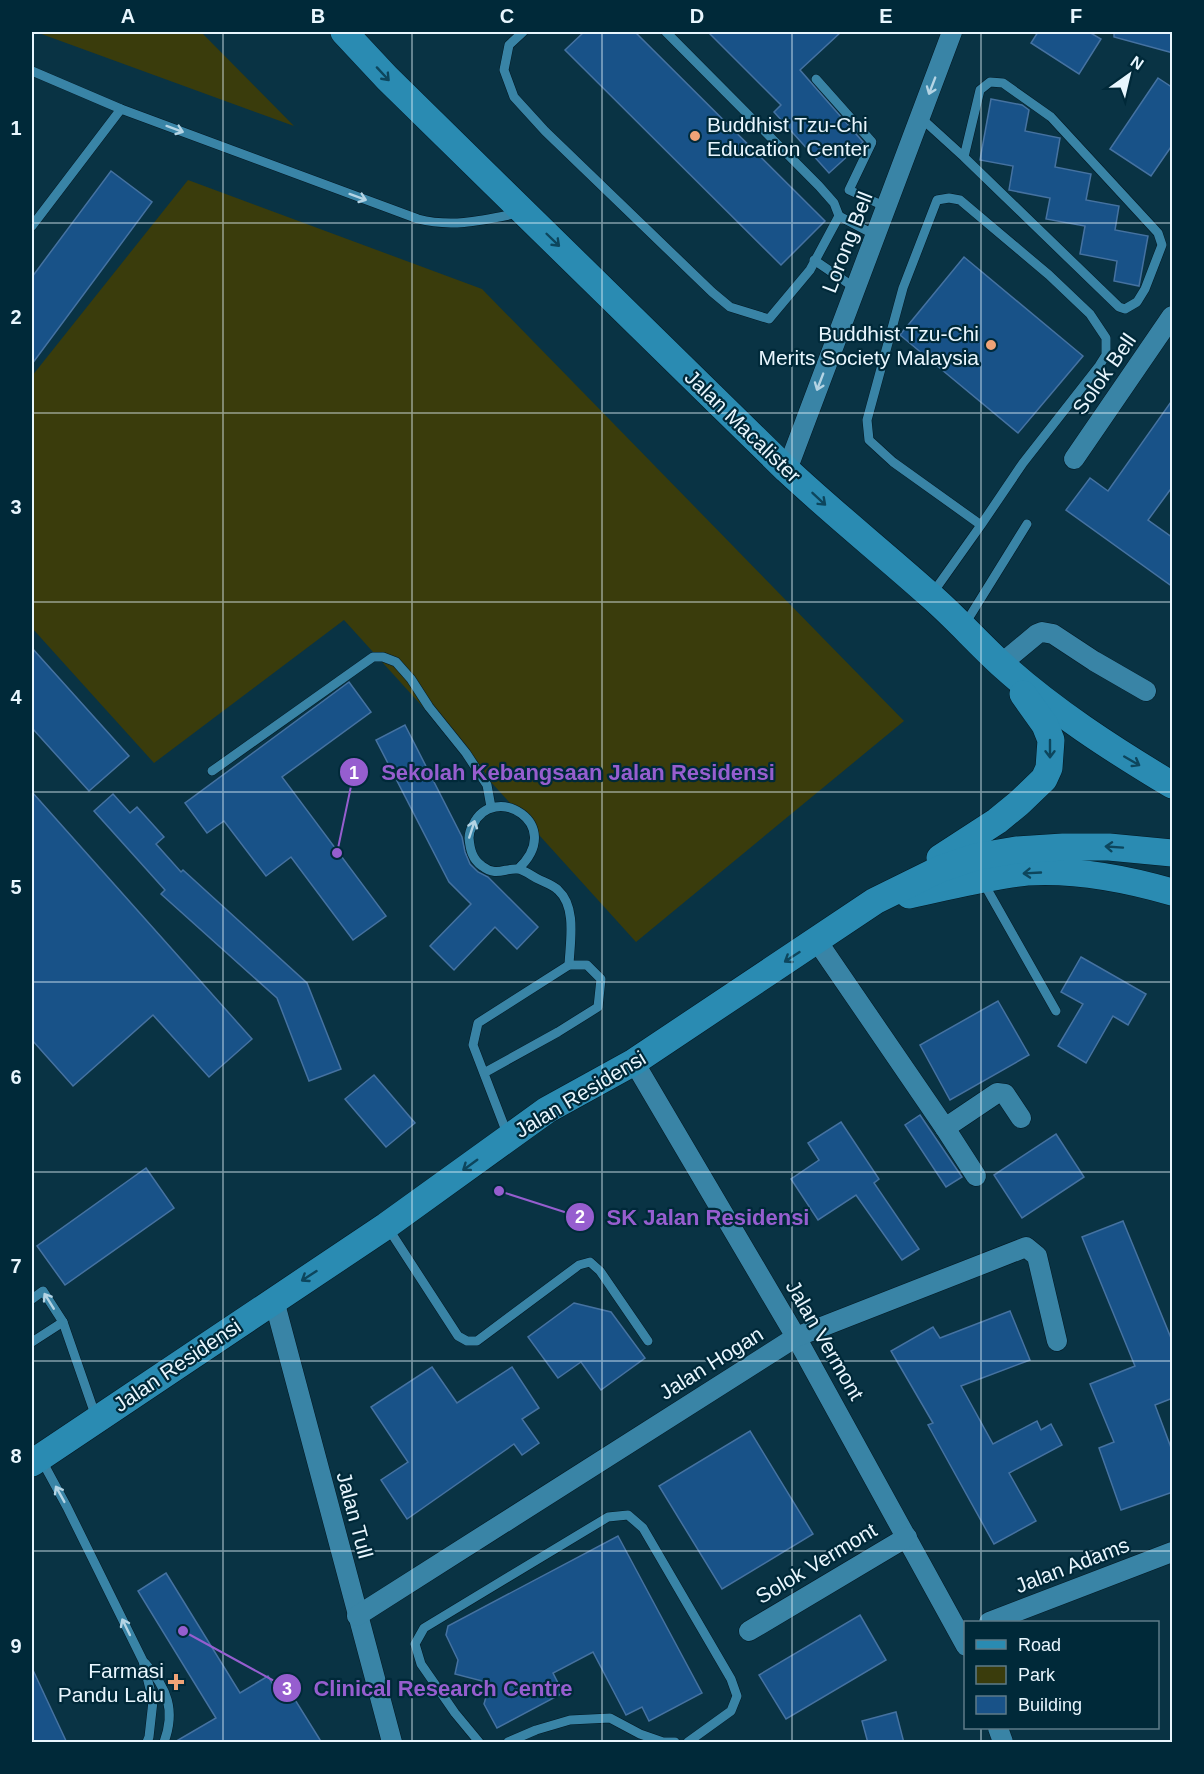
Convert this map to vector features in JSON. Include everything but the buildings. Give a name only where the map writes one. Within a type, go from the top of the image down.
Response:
[{"type":"main road","name":"Jalan Macalister","points":[[344,32],[387,78],[787,470],[842,521],[931,596],[1001,664],[1064,716],[1113,750],[1173,785]]},
{"type":"main road","points":[[875,902],[997,821],[1044,779],[1049,768],[1051,740],[1045,725],[1001,664]]},
{"type":"main road","name":"Jalan Residensi","points":[[36,1460],[386,1226],[547,1110],[634,1062],[875,902],[940,869],[975,857],[1005,852],[1097,847],[1173,853]]},
{"type":"main road","points":[[875,902],[981,880],[1027,873],[1053,872],[1125,881],[1173,892]]},
{"type":"street","name":"Lorong Bell","points":[[787,470],[952,32]]},
{"type":"street","name":"Solok Bell","points":[[1074,459],[1173,316]]},
{"type":"street","points":[[1001,664],[1037,634],[1053,634],[1146,691]]},
{"type":"street","points":[[817,941],[976,1176]]},
{"type":"street","name":"Jalan Vermont","points":[[634,1062],[796,1337],[964,1637]]},
{"type":"street","points":[[945,1128],[997,1093],[1005,1094],[1021,1119]]},
{"type":"street","name":"Jalan Hogan","points":[[357,1616],[796,1337],[1026,1247],[1037,1256],[1057,1341]]},
{"type":"street","name":"Jalan Tull","points":[[274,1300],[392,1743]]},
{"type":"street","name":"Solok Vermont","points":[[749,1630],[907,1538]]},
{"type":"street","name":"Jalan Adams","points":[[994,1621],[1173,1552]]},
{"type":"lane","points":[[523,32],[509,45],[504,70],[513,97],[545,131],[730,307],[769,320],[810,270],[839,216]]},
{"type":"lane","points":[[666,32],[819,186],[834,203],[839,216],[875,235]]},
{"type":"lane","points":[[32,71],[121,109],[435,224],[470,224],[524,212]]},
{"type":"lane","points":[[816,79],[872,141],[849,190],[886,207]]},
{"type":"lane","points":[[920,117],[1119,307],[1125,309],[1137,302],[1145,289],[1162,245],[1158,233],[1052,117],[1003,83],[990,82],[980,90],[964,157]]},
{"type":"lane","points":[[32,226],[121,109]]},
{"type":"lane","points":[[931,596],[981,525],[1023,463],[1106,355],[1106,338],[1090,314],[960,200],[949,198],[937,200],[903,288],[867,420],[869,440],[893,462],[981,525]]},
{"type":"lane","points":[[814,260],[855,288]]},
{"type":"lane","points":[[964,626],[1027,524]]},
{"type":"lane","points":[[212,771],[373,657],[382,657],[396,662],[465,753],[487,786],[491,807]]},
{"type":"lane","points":[[508,806],[522,814],[532,826],[535,843],[529,858],[518,869],[500,873],[482,867],[471,852],[469,834],[476,818],[491,807],[508,806]]},
{"type":"lane","points":[[518,869],[558,890],[567,902],[571,925],[569,965]]},
{"type":"lane","points":[[981,880],[1056,1011]]},
{"type":"lane","points":[[483,1073],[598,1007],[601,979],[587,964],[569,965],[478,1023],[472,1046],[508,1137]]},
{"type":"lane","points":[[386,1226],[458,1336],[467,1341],[477,1341],[579,1265],[590,1262],[600,1271],[648,1341]]},
{"type":"lane","points":[[32,1299],[43,1291],[63,1322],[97,1419]]},
{"type":"lane","points":[[32,1342],[63,1322]]},
{"type":"lane","points":[[36,1460],[71,1515],[143,1661],[153,1701],[147,1743]]},
{"type":"lane","points":[[479,1743],[421,1665],[416,1644],[424,1628],[608,1517],[628,1515],[643,1528],[731,1679],[736,1696],[731,1711],[688,1743]]},
{"type":"lane","points":[[143,1661],[158,1678],[167,1696],[170,1710],[168,1733],[164,1743]]},
{"type":"lane","points":[[508,1743],[536,1730],[570,1720],[610,1718],[640,1734],[663,1742],[675,1743]]},
{"type":"green space","points":[[36,32],[201,32],[294,126]]},
{"type":"green space","points":[[188,180],[482,289],[904,721],[636,942],[344,620],[154,763],[32,628],[32,376]]},
{"type":"place","name":"Buddhist Tzu-Chi Education Center","points":[[695,136]]},
{"type":"place","name":"Buddhist Tzu-Chi Merits Society Malaysia","points":[[991,345]]},
{"type":"place","name":"Sekolah Kebangsaan Jalan Residensi","points":[[337,853]]},
{"type":"place","name":"SK Jalan Residensi","points":[[499,1191]]},
{"type":"place","name":"Clinical Research Centre","points":[[183,1631]]},
{"type":"place","name":"Farmasi Pandu Lalu","points":[[176,1682]]}]
